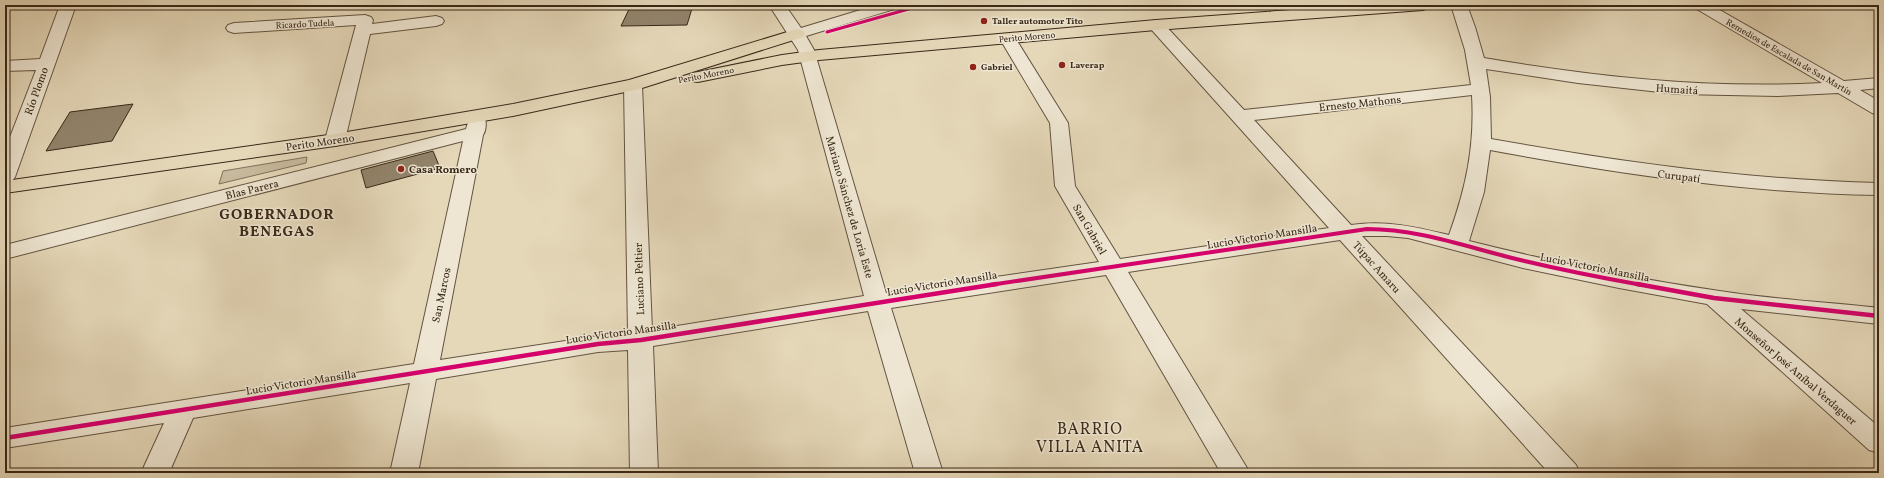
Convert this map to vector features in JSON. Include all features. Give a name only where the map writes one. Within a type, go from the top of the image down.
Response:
[{"type":"main road","name":"Perito Moreno","points":[[634,85],[673,82],[808,56],[1156,25],[1423,5]]},
{"type":"main road","name":"Perito Moreno","points":[[5,187],[335,140],[477,124],[634,85],[797,34]]},
{"type":"street","name":"Río Plomo","points":[[5,177],[68,5]]},
{"type":"street","name":"Mariano Sánchez de Loria Este","points":[[777,5],[797,34],[808,56],[877,302],[929,473]]},
{"type":"street","points":[[797,34],[893,5]]},
{"type":"street","points":[[1457,244],[1474,193],[1481,143],[1480,89],[1477,62],[1471,37],[1459,5]]},
{"type":"street","name":"Remedios de Escalada de San Martín","points":[[1700,5],[1879,109]]},
{"type":"street","name":"Ricardo Tudela","points":[[234,28],[366,20],[363,30]]},
{"type":"street","points":[[335,140],[363,30],[436,21]]},
{"type":"street","name":"Túpac Amaru","points":[[1156,25],[1566,473]]},
{"type":"street","name":"San Gabriel","points":[[1008,39],[1059,123],[1064,186],[1236,473]]},
{"type":"street","name":"Humaitá","points":[[1477,62],[1576,79],[1692,90],[1758,91],[1841,87],[1879,82]]},
{"type":"street","points":[[5,66],[46,64]]},
{"type":"street","name":"Luciano Peltier","points":[[634,85],[644,473]]},
{"type":"street","name":"Ernesto Mathons","points":[[1240,116],[1480,89]]},
{"type":"street","name":"Blas Parera","points":[[5,252],[477,124]]},
{"type":"street","name":"San Marcos","points":[[404,473],[477,124]]},
{"type":"street","name":"Curupatí","points":[[1481,143],[1605,166],[1674,176],[1818,188],[1879,189]]},
{"type":"street","name":"Lucio Victorio Mansilla","points":[[5,438],[598,344],[641,340],[877,302],[1113,268],[1346,232],[1387,229],[1409,232],[1569,271],[1714,298],[1879,316]]},
{"type":"street","name":"Monseñor José Aníbal Verdaguer","points":[[1714,298],[1879,443]]},
{"type":"street","points":[[155,473],[183,410]]},
{"type":"shaded area","points":[[307,157],[306,163],[219,184],[223,171]]},
{"type":"building","points":[[631,5],[693,5],[687,25],[621,26]]},
{"type":"building","points":[[133,104],[112,141],[46,151],[70,112]]},
{"type":"building","name":"Casa Romero","points":[[433,151],[440,168],[366,188],[361,170]]},
{"type":"cycle path","points":[[827,32],[923,5]]},
{"type":"cycle path","points":[[5,438],[598,344],[641,340],[877,302],[1367,229],[1387,229],[1409,232],[1523,261],[1619,281],[1714,298],[1879,316]]},
{"type":"place","name":"Taller automotor Tito","points":[[984,21]]},
{"type":"place","name":"Laverap","points":[[1062,65]]},
{"type":"place","name":"Gabriel","points":[[973,67]]},
{"type":"place","name":"Casa Romero","points":[[401,169]]},
{"type":"district","name":"GOBERNADOR BENEGAS","points":[[277,222]]},
{"type":"district","name":"BARRIO VILLA ANITA","points":[[1090,437]]}]
